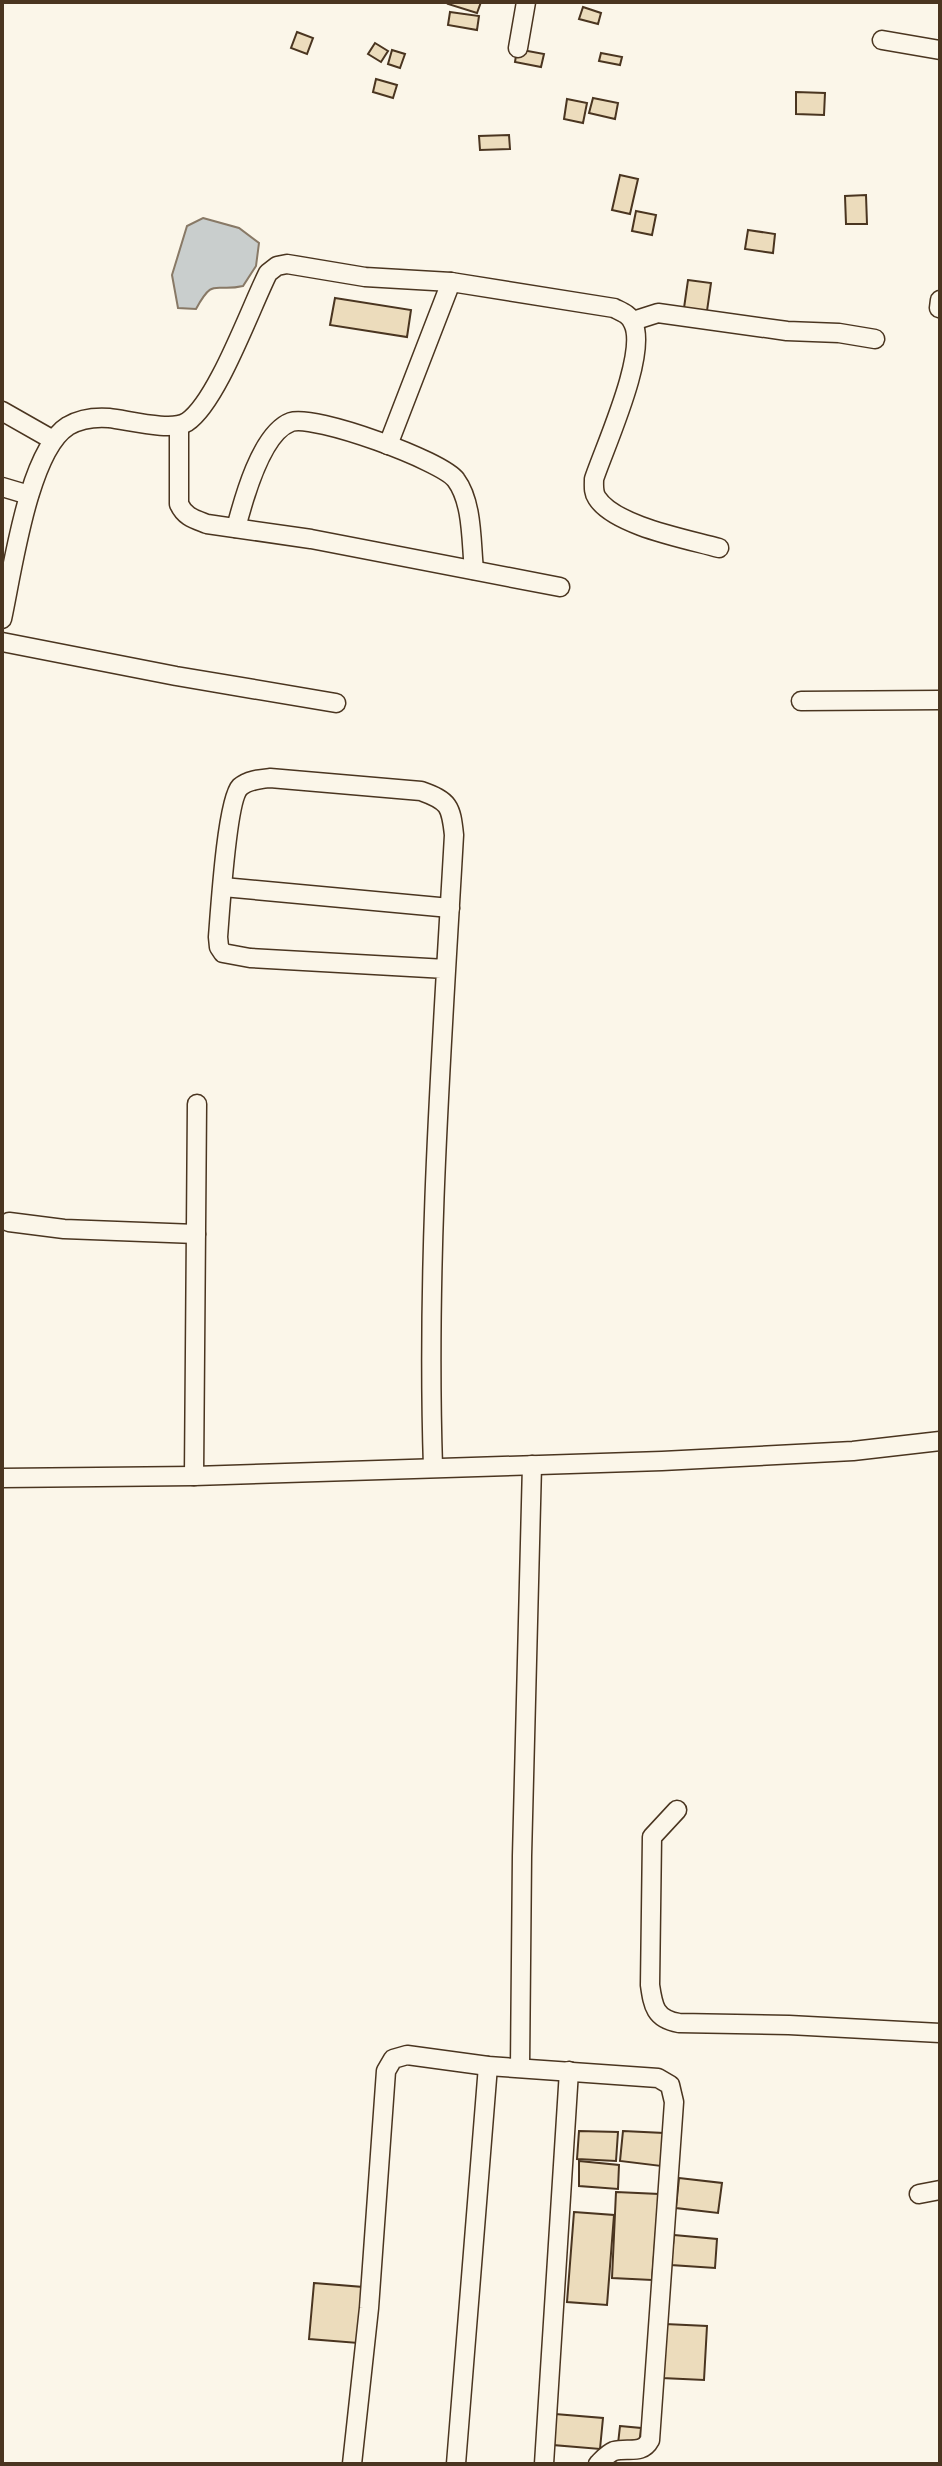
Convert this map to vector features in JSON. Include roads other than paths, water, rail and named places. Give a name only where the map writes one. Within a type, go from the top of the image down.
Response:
[{"type":"street","points":[[518,48],[526,2]]},
{"type":"street","points":[[882,40],[940,50]]},
{"type":"street","points":[[2,619],[29,495],[53,440],[67,427],[86,419],[107,418],[179,426],[190,420],[213,391],[268,273],[277,266],[287,264],[365,277],[451,282],[614,308],[626,313],[633,321],[637,334],[636,353],[627,388],[594,479],[594,490],[598,499],[609,509],[632,521],[719,548]]},
{"type":"street","points":[[388,445],[451,282]]},
{"type":"street","points":[[939,308],[940,300]]},
{"type":"street","points":[[633,321],[658,313],[787,331],[839,333],[875,339]]},
{"type":"street","points":[[2,411],[53,440]]},
{"type":"street","points":[[236,528],[248,481],[277,434],[290,422],[308,420],[388,445],[447,471],[455,478],[462,490],[468,515],[474,570]]},
{"type":"street","points":[[179,426],[179,504],[184,514],[207,524],[311,539],[560,587]]},
{"type":"street","points":[[2,487],[29,495]]},
{"type":"street","points":[[2,642],[336,703]]},
{"type":"street","points":[[801,701],[940,700]]},
{"type":"street","points":[[433,1467],[430,1369],[432,1214],[454,835],[451,811],[442,799],[421,791],[270,778],[254,780],[239,788],[232,812],[218,937],[223,953],[250,958],[446,969]]},
{"type":"street","points":[[223,887],[450,908]]},
{"type":"street","points":[[194,1476],[197,1104]]},
{"type":"street","points":[[9,1222],[64,1229],[196,1234]]},
{"type":"street","points":[[2,1478],[194,1476],[532,1465],[853,1451],[940,1441]]},
{"type":"street","points":[[520,2067],[532,1465]]},
{"type":"street","points":[[677,1810],[652,1837],[650,1985],[653,2006],[658,2015],[666,2021],[679,2023],[940,2033]]},
{"type":"street","points":[[352,2464],[369,2308],[388,2065],[393,2059],[407,2055],[488,2066],[658,2078],[670,2085],[674,2102],[650,2440],[641,2449],[619,2450],[609,2454],[598,2464]]},
{"type":"street","points":[[456,2464],[488,2066]]},
{"type":"street","points":[[544,2464],[569,2071]]},
{"type":"street","points":[[919,2194],[940,2190]]}]
